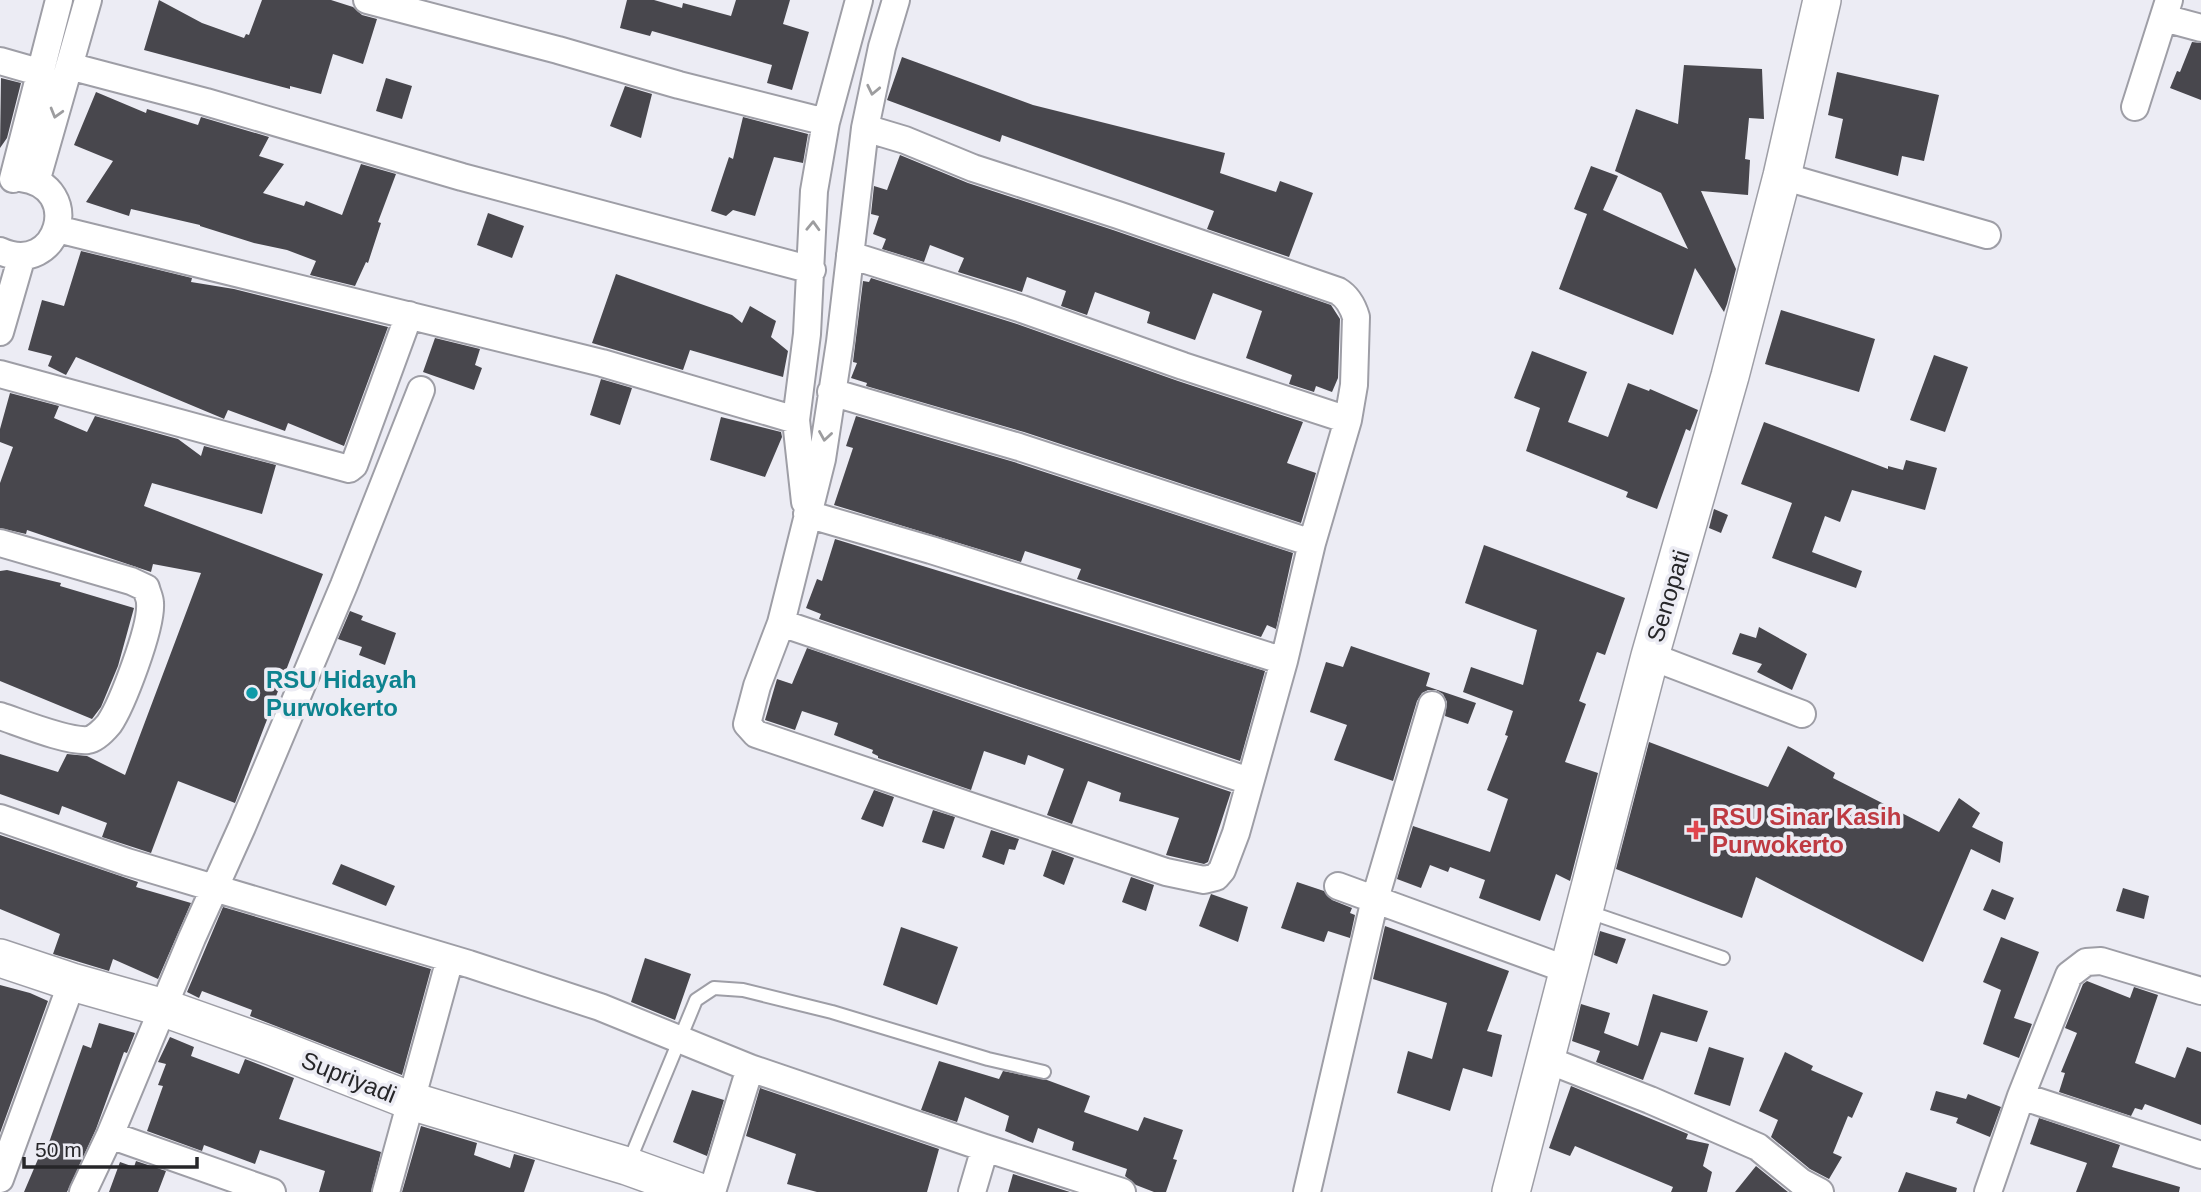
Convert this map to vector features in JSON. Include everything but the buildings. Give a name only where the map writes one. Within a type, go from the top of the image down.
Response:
[{"type":"street","points":[[16,181],[59,0]]},
{"type":"street","points":[[16,181],[69,66],[88,0]]},
{"type":"street","points":[[368,0],[826,122]]},
{"type":"street","points":[[807,514],[796,420],[807,334],[814,191],[826,122],[859,0]]},
{"type":"street","points":[[865,128],[905,140],[1011,181],[1118,215],[1338,292],[1345,296],[1356,317],[1354,385],[1348,420],[1312,543],[1284,661],[1236,833],[1222,870],[1216,877],[1204,880],[1166,873],[756,734],[747,724],[757,686],[781,623],[822,459],[840,342],[865,128],[882,47],[896,0]]},
{"type":"street","name":"Senopati","points":[[1511,1192],[1650,656],[1720,415],[1782,176],[1822,0]]},
{"type":"street","points":[[2135,107],[2167,9],[2201,28]]},
{"type":"street","points":[[848,36],[882,47]]},
{"type":"street","points":[[0,61],[42,73]]},
{"type":"street","points":[[69,66],[206,102],[462,177],[812,270]]},
{"type":"street","points":[[1782,176],[1987,235]]},
{"type":"street","points":[[0,332],[11,254],[34,254],[44,248],[57,229],[58,210],[46,189],[16,181]]},
{"type":"street","points":[[814,191],[857,197]]},
{"type":"street","points":[[57,229],[602,363],[796,420]]},
{"type":"street","points":[[850,254],[1022,309],[1348,420]]},
{"type":"street","points":[[0,374],[349,469],[354,465],[410,315]]},
{"type":"street","points":[[807,334],[840,342]]},
{"type":"street","points":[[83,1192],[110,1135],[344,584],[421,390]]},
{"type":"street","points":[[831,392],[1019,447],[1312,543]]},
{"type":"street","points":[[807,514],[931,550],[1284,661]]},
{"type":"street","points":[[0,543],[131,581],[146,588],[150,602],[143,640],[117,709],[97,736],[89,740],[68,737],[0,716]]},
{"type":"street","points":[[781,623],[1250,781]]},
{"type":"street","points":[[1650,656],[1802,714]]},
{"type":"street","points":[[1307,1192],[1375,899],[1432,705]]},
{"type":"street","points":[[0,818],[127,862],[450,958],[600,1007],[750,1068],[1122,1192]]},
{"type":"street","points":[[1338,886],[1568,971]]},
{"type":"street","name":"Supriyadi","points":[[0,958],[164,1008],[271,1046],[411,1101],[627,1166],[699,1192]]},
{"type":"street","points":[[386,1192],[450,958]]},
{"type":"street","points":[[1988,1192],[2021,1096],[2069,975],[2086,962],[2101,961],[2201,991]]},
{"type":"street","points":[[2,1169],[72,982]]},
{"type":"street","points":[[1545,1059],[1662,1105],[1758,1147],[1801,1182],[1820,1192]]},
{"type":"street","points":[[712,1192],[750,1068]]},
{"type":"street","points":[[2021,1096],[2201,1156]]},
{"type":"street","points":[[110,1135],[272,1192]]},
{"type":"street","points":[[972,1192],[985,1148]]},
{"type":"lane","points":[[1585,911],[1723,958]]},
{"type":"lane","points":[[627,1166],[696,1000],[714,988],[743,990],[988,1059],[1044,1072]]},
{"type":"place","name":"RSU Hidayah Purwokerto","points":[[252,693]]},
{"type":"place","name":"RSU Sinar Kasih Purwokerto","points":[[1696,830]]}]
